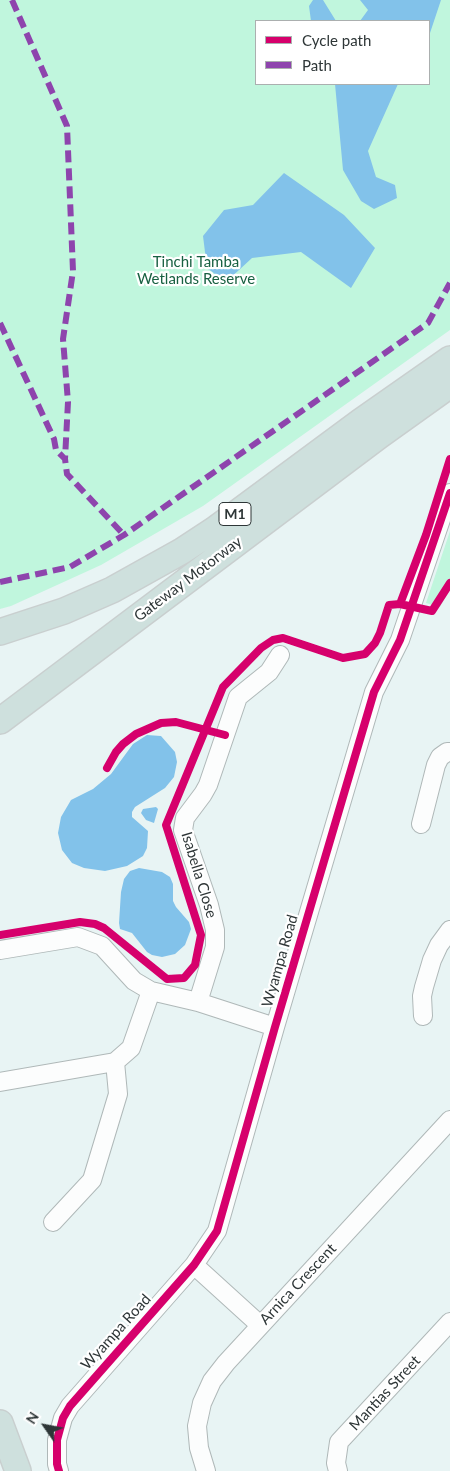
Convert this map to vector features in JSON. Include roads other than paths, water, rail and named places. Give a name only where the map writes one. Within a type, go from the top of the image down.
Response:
[{"type":"highway","name":"Gateway Motorway","points":[[0,632],[64,611],[148,571],[182,551],[214,530],[360,422],[450,359]]},
{"type":"highway","name":"Gateway Motorway","points":[[0,721],[380,435],[450,385]]},
{"type":"highway","points":[[0,1423],[18,1471]]},
{"type":"street","name":"Wyampa Road","points":[[59,1471],[57,1464],[57,1440],[63,1418],[74,1399],[194,1265],[217,1231],[374,692],[400,640],[450,493]]},
{"type":"street","name":"Isabella Close","points":[[198,1002],[215,947],[215,930],[209,905],[183,830],[185,818],[208,785],[238,697],[269,672],[280,655]]},
{"type":"street","points":[[421,824],[436,765],[440,757],[450,752]]},
{"type":"street","points":[[423,1016],[422,996],[432,960],[439,945],[450,930]]},
{"type":"street","points":[[0,950],[78,937],[102,946],[134,981],[152,991],[198,1002],[275,1027]]},
{"type":"street","points":[[0,1082],[115,1062],[131,1048],[152,991]]},
{"type":"street","points":[[53,1222],[92,1180],[118,1094],[115,1062]]},
{"type":"street","name":"Arnica Crescent","points":[[206,1471],[199,1448],[197,1426],[202,1403],[212,1381],[260,1325],[450,1120]]},
{"type":"street","points":[[194,1265],[260,1325]]},
{"type":"street","name":"Mantias Street","points":[[338,1471],[336,1463],[339,1442],[450,1322]]},
{"type":"water","points":[[313,0],[323,0],[335,20],[311,20],[309,6]]},
{"type":"water","points":[[360,0],[441,0],[430,33],[430,20],[361,20],[368,10]]},
{"type":"water","points":[[335,85],[398,85],[368,151],[376,177],[395,185],[397,198],[374,209],[361,201],[343,170]]},
{"type":"water","points":[[284,173],[344,215],[375,248],[351,288],[301,252],[252,258],[226,282],[207,268],[203,236],[224,210],[253,205]]},
{"type":"water","points":[[147,735],[161,736],[175,752],[177,762],[174,777],[165,788],[135,807],[132,812],[132,817],[148,831],[147,848],[143,856],[127,866],[105,871],[84,868],[72,863],[62,850],[58,833],[61,817],[71,800],[93,789],[111,774],[133,744]]},
{"type":"water","points":[[156,807],[158,809],[154,823],[146,820],[141,813],[143,809]]},
{"type":"water","points":[[139,868],[162,872],[170,877],[173,884],[173,901],[189,922],[191,929],[185,945],[175,954],[162,957],[152,955],[147,952],[132,933],[120,929],[121,892],[124,879],[130,871]]},
{"type":"park label","name":"Tinchi Tamba Wetlands Reserve","points":[[196,270]]}]
